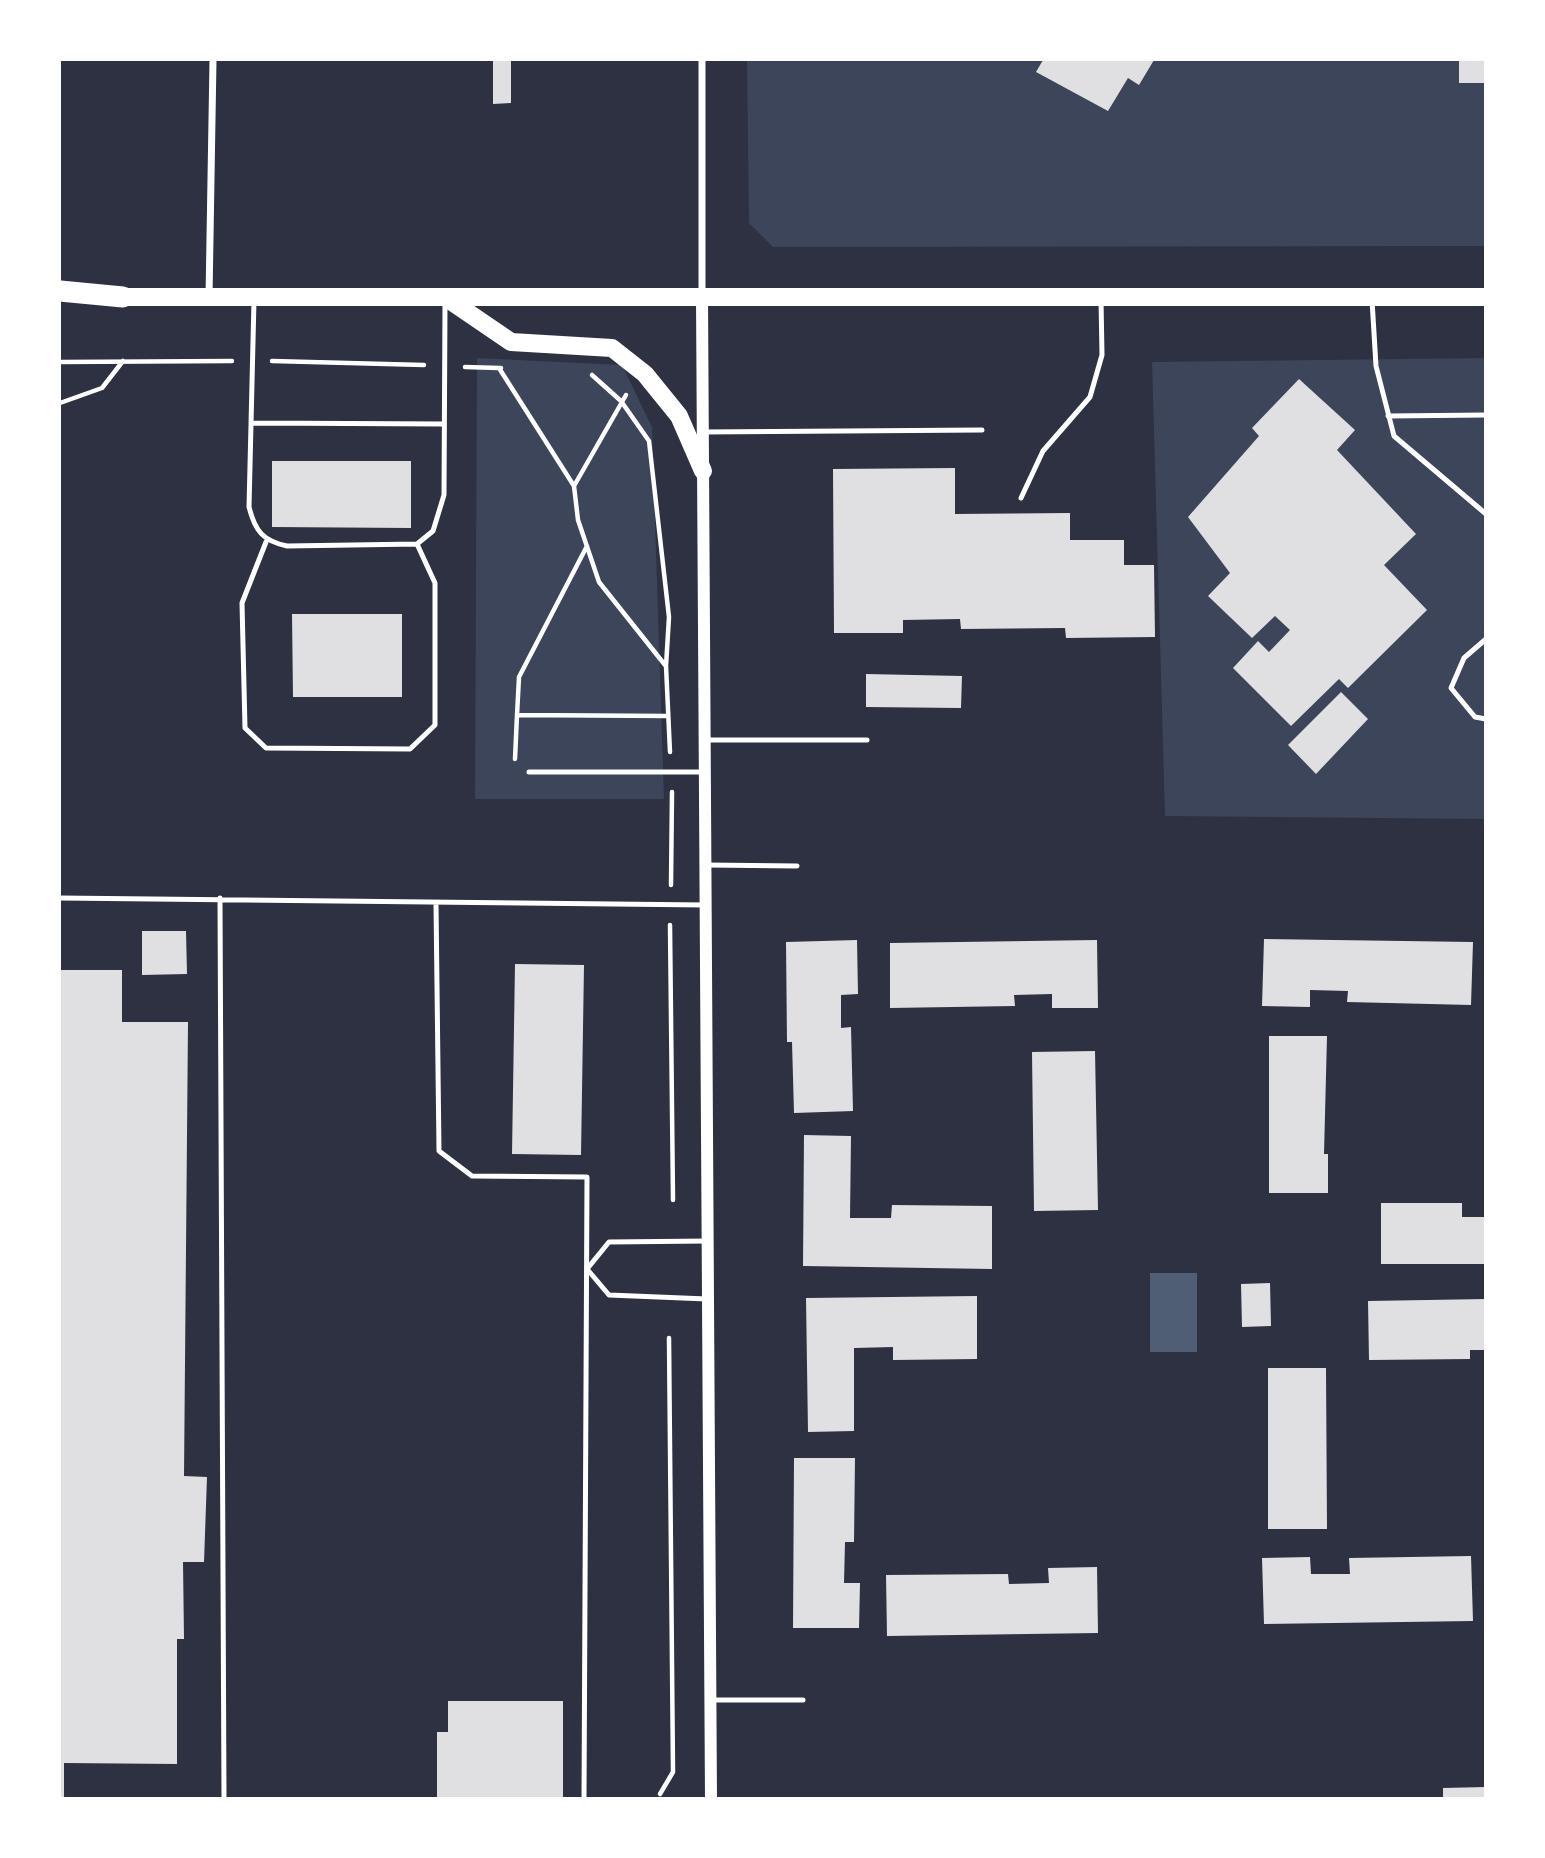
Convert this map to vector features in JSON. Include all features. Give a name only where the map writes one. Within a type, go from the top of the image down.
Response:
[{"type":"highway","points":[[60,291],[123,297]]},
{"type":"main road","points":[[60,296],[1486,297]]},
{"type":"main road","points":[[445,297],[511,342],[612,348],[645,374],[678,416],[703,471]]},
{"type":"street","points":[[209,298],[213,60]]},
{"type":"street","points":[[702,60],[711,1798]]},
{"type":"lane","points":[[254,297],[249,507],[253,525],[266,541],[287,546],[417,544],[433,531],[444,495],[445,297]]},
{"type":"lane","points":[[1021,498],[1043,451],[1090,397],[1102,355],[1101,297]]},
{"type":"lane","points":[[1372,297],[1376,366],[1394,436],[1486,514]]},
{"type":"lane","points":[[1388,416],[1486,415]]},
{"type":"lane","points":[[251,423],[444,424]]},
{"type":"lane","points":[[702,432],[982,430]]},
{"type":"lane","points":[[266,541],[242,603],[245,728],[266,748],[410,749],[436,725],[436,583],[417,544]]},
{"type":"lane","points":[[1486,639],[1464,658],[1451,688],[1475,717],[1486,719]]},
{"type":"lane","points":[[705,740],[867,740]]},
{"type":"lane","points":[[529,772],[705,772]]},
{"type":"lane","points":[[705,865],[797,866]]},
{"type":"lane","points":[[60,898],[705,905]]},
{"type":"lane","points":[[220,898],[224,1798]]},
{"type":"lane","points":[[436,904],[439,1151],[472,1175],[587,1177],[584,1798]]},
{"type":"lane","points":[[587,1269],[609,1242],[708,1241]]},
{"type":"lane","points":[[587,1269],[609,1295],[708,1299]]},
{"type":"lane","points":[[710,1700],[803,1700]]},
{"type":"path","points":[[60,402],[102,388],[123,360]]},
{"type":"path","points":[[60,362],[253,361],[511,368]]},
{"type":"path","points":[[499,368],[574,485],[578,520],[599,582],[666,666]]},
{"type":"path","points":[[584,368],[621,401],[649,441],[669,617],[666,666],[671,772],[673,1200]]},
{"type":"path","points":[[574,485],[626,395]]},
{"type":"path","points":[[529,772],[514,772],[519,677],[587,546]]},
{"type":"path","points":[[517,715],[668,716]]},
{"type":"path","points":[[660,1794],[673,1772],[669,1338]]},
{"type":"shaded area","points":[[747,60],[1485,60],[1485,246],[773,247],[749,223]]},
{"type":"shaded area","points":[[477,358],[622,365],[652,427],[664,799],[475,799]]},
{"type":"shaded area","points":[[1485,358],[1485,819],[1165,816],[1152,362]]},
{"type":"shaded area","points":[[1150,1273],[1197,1273],[1197,1352],[1150,1352]]},
{"type":"building","points":[[493,60],[511,60],[511,103],[493,104]]},
{"type":"building","points":[[1043,60],[1154,60],[1139,85],[1128,78],[1108,111],[1036,72]]},
{"type":"building","points":[[1459,60],[1486,60],[1486,83],[1459,83]]},
{"type":"building","points":[[1299,379],[1355,430],[1337,450],[1416,534],[1384,565],[1427,610],[1348,688],[1339,679],[1291,726],[1233,668],[1258,641],[1269,652],[1290,630],[1275,616],[1252,638],[1208,596],[1230,573],[1188,517],[1259,436],[1252,428]]},
{"type":"building","points":[[272,461],[411,461],[411,528],[272,527]]},
{"type":"building","points":[[955,468],[955,514],[1070,513],[1070,540],[1124,540],[1124,565],[1154,565],[1155,637],[1066,638],[1065,628],[961,629],[960,619],[903,620],[903,633],[834,633],[833,469]]},
{"type":"building","points":[[292,614],[402,614],[402,697],[293,697]]},
{"type":"building","points":[[866,674],[962,676],[961,708],[866,707]]},
{"type":"building","points":[[1341,692],[1368,719],[1316,774],[1288,745]]},
{"type":"building","points":[[142,931],[186,931],[187,974],[142,975]]},
{"type":"building","points":[[1264,939],[1473,942],[1471,1005],[1347,1002],[1348,991],[1310,990],[1310,1007],[1262,1006]]},
{"type":"building","points":[[857,940],[858,994],[841,995],[841,1028],[851,1027],[853,1111],[794,1113],[792,1042],[787,1042],[786,942]]},
{"type":"building","points":[[1097,940],[1098,1008],[1052,1008],[1052,994],[1014,995],[1015,1006],[890,1008],[890,943]]},
{"type":"building","points":[[515,964],[584,965],[581,1155],[512,1154]]},
{"type":"building","points":[[60,970],[122,970],[122,1022],[188,1022],[184,1476],[207,1477],[204,1562],[183,1562],[184,1639],[177,1639],[177,1764],[64,1763],[64,1798],[60,1798]]},
{"type":"building","points":[[1269,1036],[1327,1036],[1324,1154],[1328,1154],[1328,1193],[1269,1193]]},
{"type":"building","points":[[1095,1051],[1098,1210],[1034,1211],[1032,1052]]},
{"type":"building","points":[[804,1135],[851,1136],[850,1218],[891,1218],[892,1205],[992,1206],[992,1269],[803,1266]]},
{"type":"building","points":[[1381,1203],[1462,1203],[1462,1217],[1486,1217],[1486,1264],[1381,1264]]},
{"type":"building","points":[[1270,1283],[1271,1326],[1242,1327],[1241,1284]]},
{"type":"building","points":[[977,1296],[977,1359],[893,1360],[893,1347],[854,1348],[854,1431],[808,1432],[806,1298]]},
{"type":"building","points":[[1486,1299],[1486,1350],[1470,1350],[1470,1359],[1369,1360],[1368,1301]]},
{"type":"building","points":[[1268,1368],[1326,1368],[1327,1529],[1268,1529]]},
{"type":"building","points":[[794,1458],[855,1458],[854,1542],[845,1542],[844,1583],[860,1583],[859,1628],[793,1628]]},
{"type":"building","points":[[1471,1556],[1473,1621],[1264,1624],[1262,1558],[1310,1557],[1311,1574],[1350,1574],[1349,1558]]},
{"type":"building","points":[[1097,1567],[1098,1633],[887,1636],[886,1575],[1008,1574],[1009,1584],[1049,1583],[1048,1568]]},
{"type":"building","points":[[448,1701],[563,1701],[563,1798],[437,1798],[437,1732],[448,1732]]},
{"type":"building","points":[[1486,1787],[1486,1798],[1443,1798],[1443,1788]]}]
